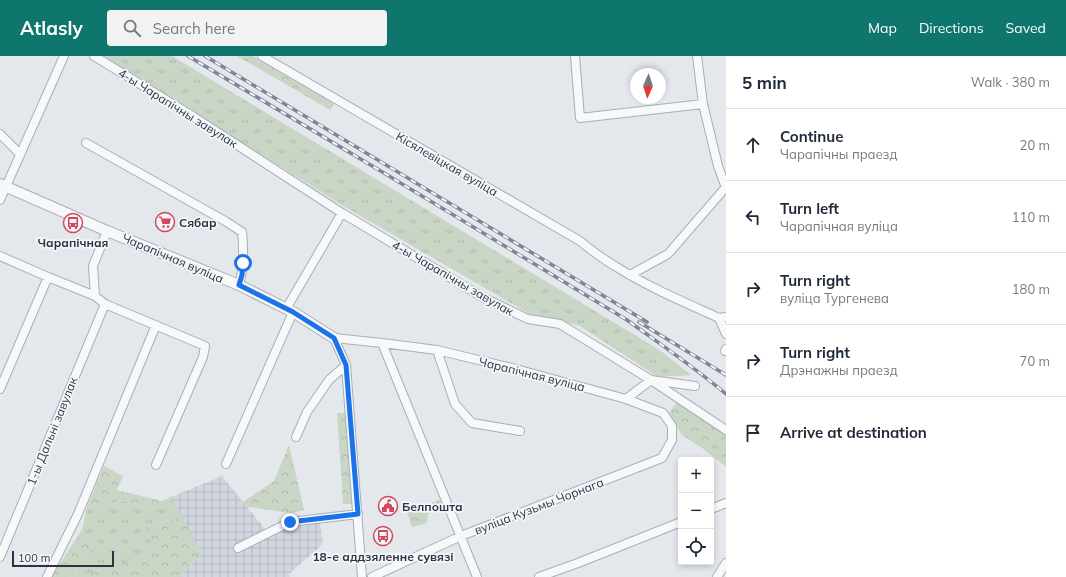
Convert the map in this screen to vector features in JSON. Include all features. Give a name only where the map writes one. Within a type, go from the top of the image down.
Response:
[{"type":"street","points":[[0,200],[3,185],[20,154],[64,56]]},
{"type":"street","name":"4-ы Чарапічны завулак","points":[[94,56],[194,117],[342,213],[484,298],[528,319],[560,324],[651,380],[726,430]]},
{"type":"street","name":"Кісялевіцкая вуліца","points":[[262,56],[580,241],[614,266],[663,292],[723,318]]},
{"type":"street","points":[[575,56],[580,118],[703,104]]},
{"type":"street","points":[[630,275],[668,254],[726,188],[718,166],[703,104],[697,56]]},
{"type":"street","points":[[0,134],[20,154]]},
{"type":"street","points":[[86,143],[242,232],[244,248],[242,275],[239,285]]},
{"type":"street","name":"Чарапічная вуліца","points":[[3,185],[239,285],[290,310],[334,338],[437,350],[626,399],[663,413]]},
{"type":"street","points":[[226,464],[290,310],[342,213]]},
{"type":"street","points":[[95,296],[93,266],[107,230]]},
{"type":"street","points":[[0,256],[95,296],[105,304],[205,346],[203,357],[156,465]]},
{"type":"street","points":[[0,389],[48,277]]},
{"type":"street","name":"1-ы Дальні завулак","points":[[0,558],[105,304]]},
{"type":"street","points":[[723,318],[726,334]]},
{"type":"street","points":[[47,577],[78,514],[156,325]]},
{"type":"street","points":[[334,338],[346,365],[362,577]]},
{"type":"street","points":[[382,343],[477,577]]},
{"type":"street","points":[[437,350],[455,404],[472,423],[520,431]]},
{"type":"street","points":[[296,437],[307,412],[329,380],[346,365]]},
{"type":"street","points":[[626,399],[651,380],[695,386]]},
{"type":"street","name":"вуліца Кузьмы Чорнага","points":[[372,577],[461,536],[662,458],[672,440],[672,426],[663,413]]},
{"type":"street","points":[[714,509],[726,503]]},
{"type":"street","points":[[238,548],[290,522],[358,514]]},
{"type":"street","points":[[539,577],[678,523]]},
{"type":"street","points":[[716,577],[726,563]]},
{"type":"shaded area","points":[[222,476],[269,534],[287,528],[320,523],[323,544],[289,574],[290,577],[179,577],[201,554],[171,497]]},
{"type":"green space","points":[[104,56],[172,56],[658,349],[691,375],[658,377],[580,326],[530,314],[345,207]]},
{"type":"green space","points":[[237,56],[253,56],[335,102],[330,110]]},
{"type":"green space","points":[[677,402],[726,436],[726,467],[702,448],[682,435],[668,414]]},
{"type":"green space","points":[[337,413],[346,413],[353,504],[343,504]]},
{"type":"green space","points":[[289,445],[304,510],[291,513],[248,507],[243,502],[274,481]]},
{"type":"green space","points":[[104,466],[123,476],[117,490],[162,501],[171,497],[178,509],[154,509],[120,500],[100,510],[87,507]]},
{"type":"green space","points":[[441,499],[442,505],[428,514],[427,523],[412,527],[407,513]]},
{"type":"green space","points":[[120,500],[154,509],[178,509],[182,516],[142,529],[159,552],[89,574],[87,577],[70,577],[95,544],[82,530],[87,507],[100,510]]},
{"type":"green space","points":[[182,516],[201,554],[179,577],[87,577],[88,574],[159,552],[142,529]]},
{"type":"green space","points":[[82,530],[95,544],[70,577],[51,577]]},
{"type":"railway","points":[[188,56],[627,320],[726,394]]},
{"type":"railway","points":[[205,56],[647,322]]},
{"type":"railway","points":[[639,322],[726,375]]},
{"type":"place","name":"Сябар","points":[[165,222]]},
{"type":"place","name":"Чарапічная","points":[[73,223]]},
{"type":"place","name":"Белпошта","points":[[388,506]]},
{"type":"place","name":"18-е аддзяленне сувязі","points":[[383,536]]},
{"type":"route","points":[[243,263],[239,285],[293,312],[334,338],[346,365],[358,514],[290,522]]}]
